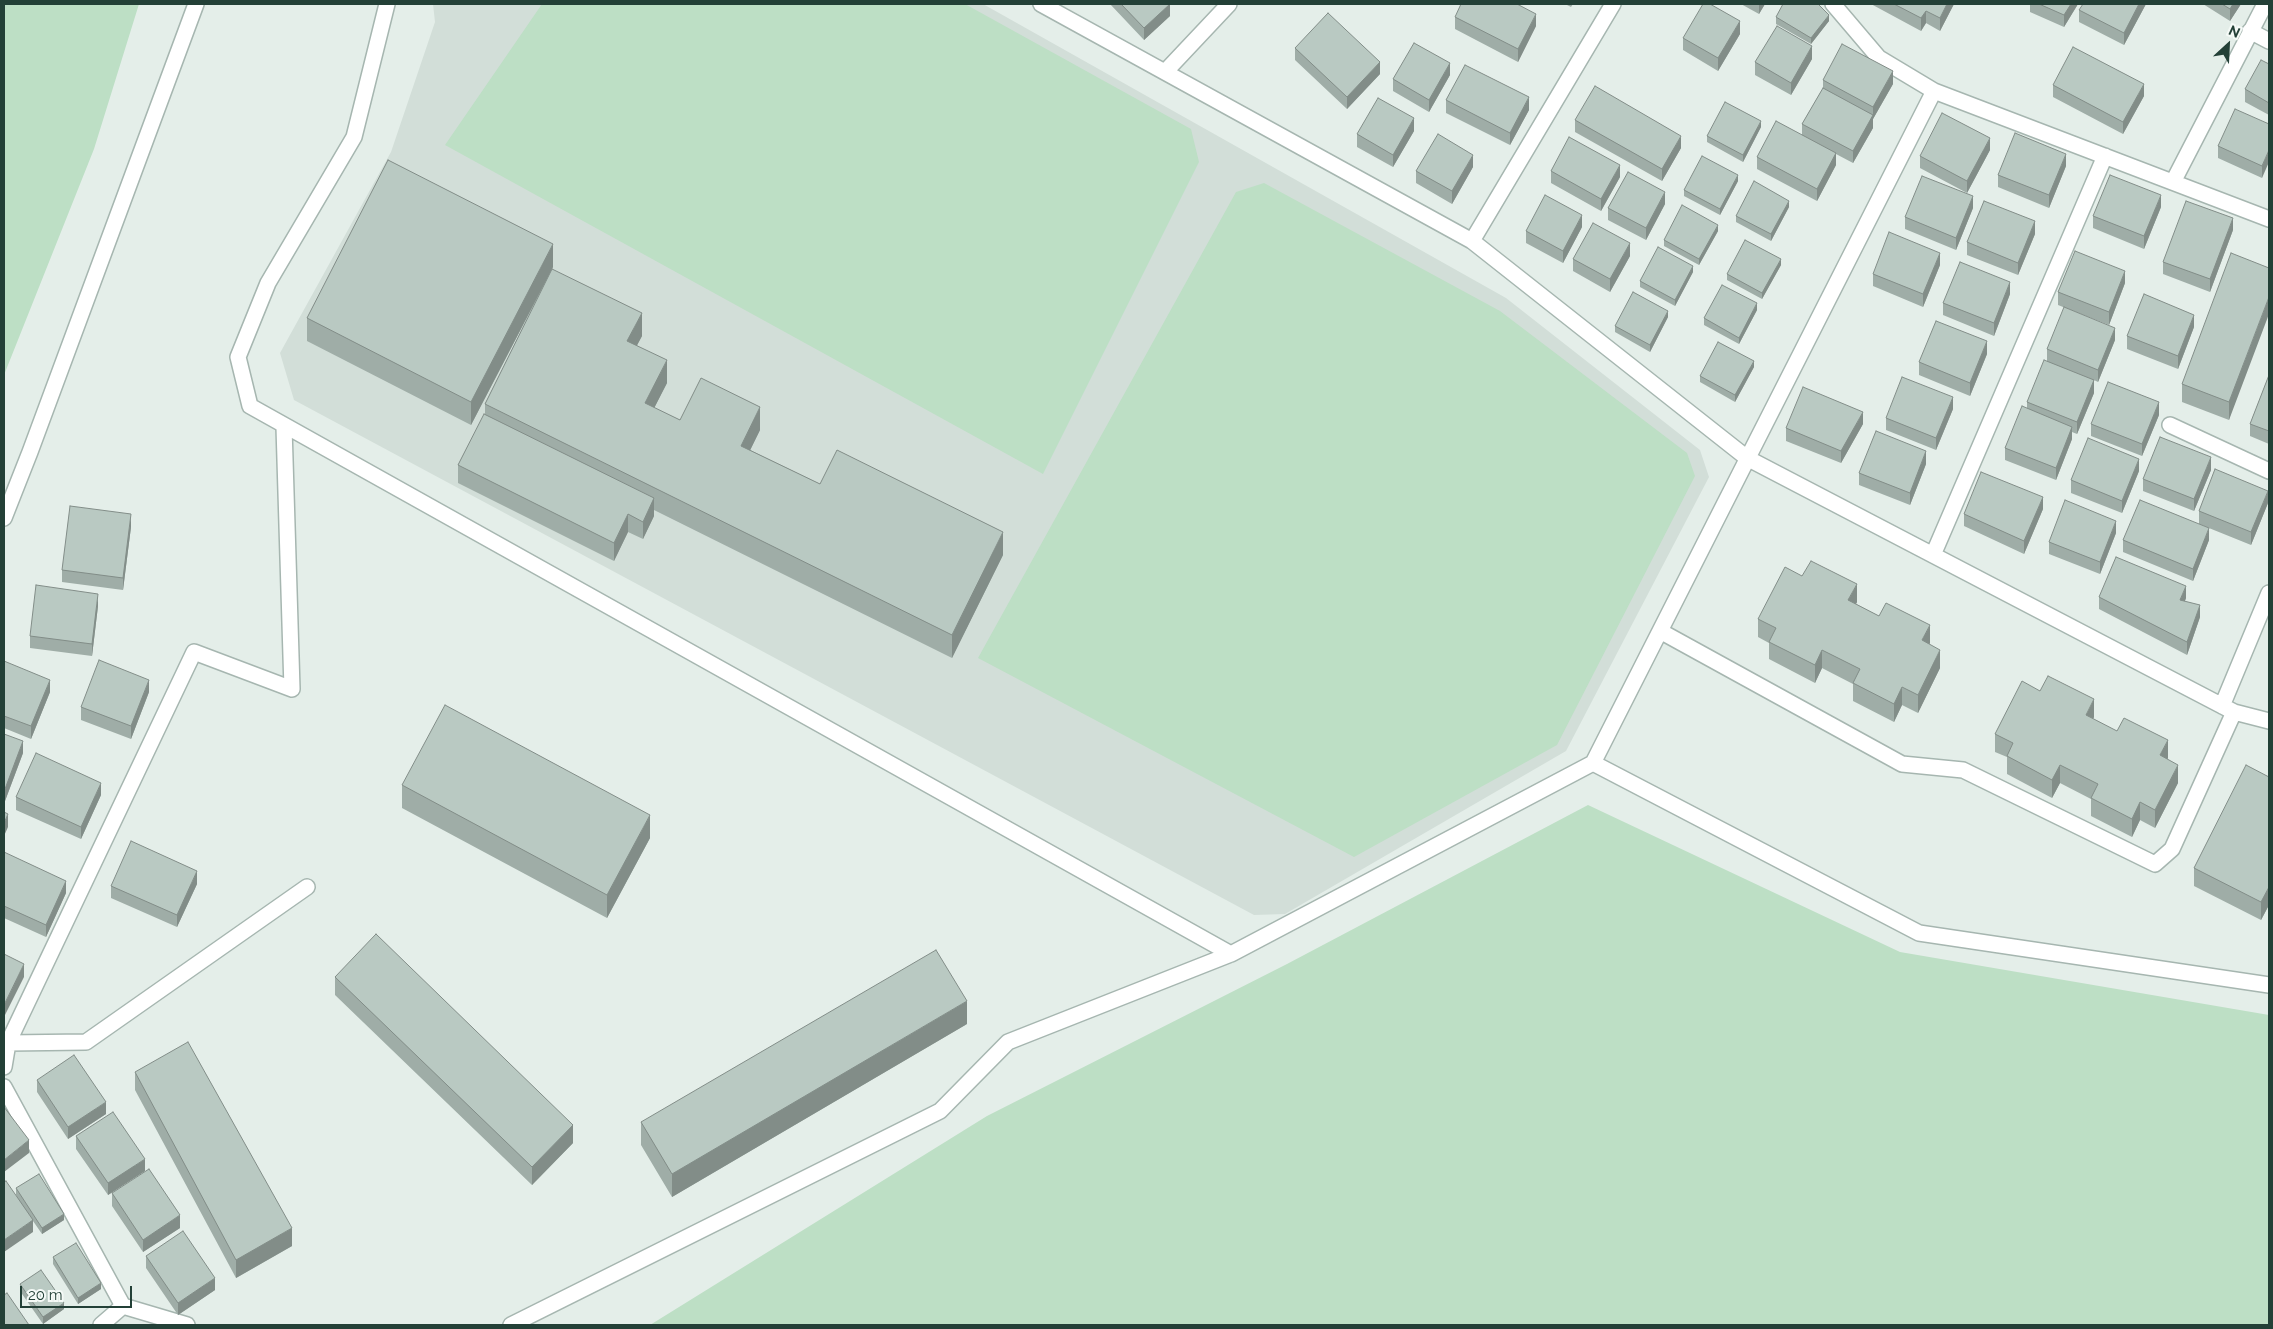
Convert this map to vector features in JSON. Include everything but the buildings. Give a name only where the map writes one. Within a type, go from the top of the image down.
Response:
[{"type":"street","points":[[4,518],[196,4]]},
{"type":"street","points":[[387,4],[354,137],[268,283],[238,357],[250,406],[284,427],[1231,954]]},
{"type":"street","points":[[1041,4],[1472,241],[1747,458],[2228,709],[2269,720]]},
{"type":"street","points":[[1165,72],[1229,4]]},
{"type":"street","points":[[1472,241],[1613,4]]},
{"type":"street","points":[[1833,4],[1879,58],[1934,91],[2269,218]]},
{"type":"street","points":[[2173,182],[2265,4]]},
{"type":"street","points":[[2250,31],[2269,41]]},
{"type":"street","points":[[511,1325],[940,1111],[1008,1042],[1231,954],[1593,762],[1934,91]]},
{"type":"street","points":[[1933,555],[2105,156]]},
{"type":"street","points":[[2170,425],[2269,470]]},
{"type":"street","points":[[4,1067],[6,1042],[194,652],[292,690],[284,427]]},
{"type":"street","points":[[1660,631],[1902,764],[1963,770],[2155,864],[2172,849],[2228,709],[2269,592]]},
{"type":"street","points":[[1593,762],[1919,933],[2269,985]]},
{"type":"street","points":[[6,1042],[86,1042],[307,887]]},
{"type":"street","points":[[4,1087],[123,1306],[187,1325]]},
{"type":"street","points":[[101,1325],[123,1306]]},
{"type":"shaded area","points":[[433,4],[983,4],[1506,298],[1700,450],[1709,477],[1566,751],[1285,914],[1254,915],[294,400],[280,353],[391,152],[435,22]]},
{"type":"green space","points":[[4,4],[139,4],[94,149],[4,375]]},
{"type":"green space","points":[[542,4],[965,4],[1191,129],[1199,162],[1043,474],[445,145]]},
{"type":"green space","points":[[1264,183],[1500,311],[1687,453],[1695,476],[1557,745],[1354,857],[978,658],[1236,192]]},
{"type":"green space","points":[[1588,805],[1900,952],[2269,1015],[2269,1325],[650,1325],[987,1116],[1287,964]]}]
